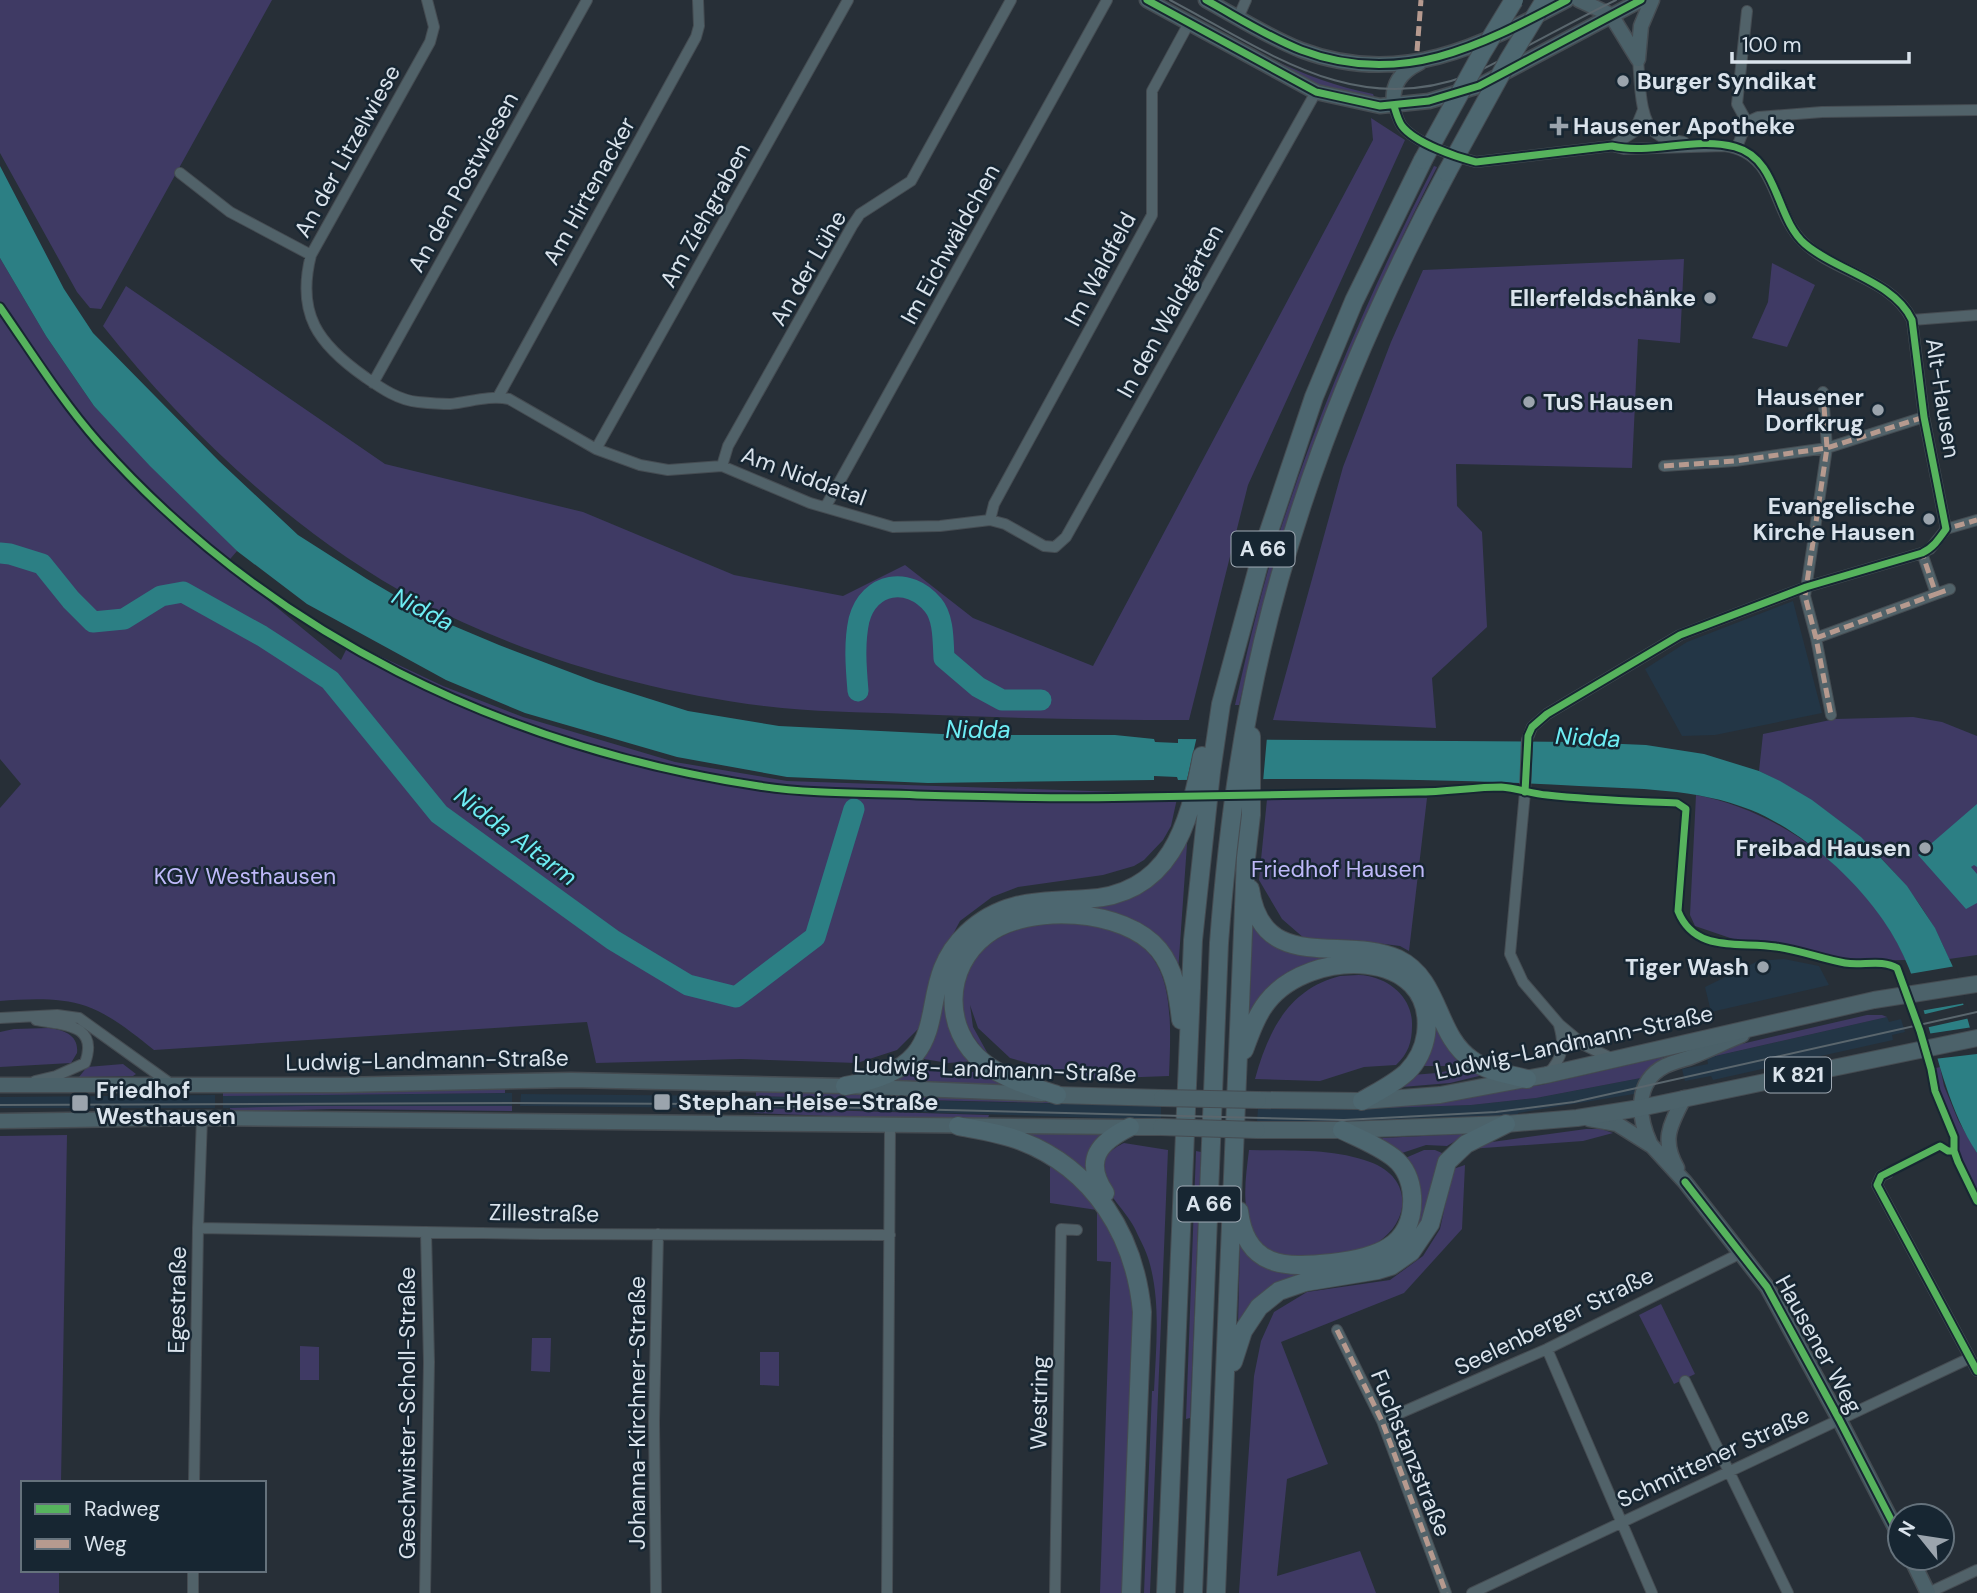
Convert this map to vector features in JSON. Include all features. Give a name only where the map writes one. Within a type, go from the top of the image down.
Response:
[{"type":"highway","name":"A 66","points":[[1166,1593],[1197,814],[1204,743],[1221,704],[1267,537],[1314,397],[1354,301],[1423,160],[1514,0]]},
{"type":"highway","name":"A 66","points":[[1193,1593],[1219,943],[1231,814],[1249,705],[1287,553],[1320,454],[1378,310],[1447,172],[1545,0]]},
{"type":"highway","points":[[1216,1593],[1246,858],[1253,771],[1249,705]]},
{"type":"highway","points":[[845,1086],[872,1081],[886,1075],[909,1061],[917,1052],[932,1021],[940,980],[949,955],[977,923],[1002,910],[1029,902],[1100,898],[1129,890],[1142,883],[1165,861],[1197,814]]},
{"type":"highway","points":[[1246,858],[1252,900],[1258,916],[1271,932],[1287,943],[1303,948],[1364,950],[1401,961],[1419,974],[1426,983],[1449,1035],[1461,1052],[1487,1068],[1527,1079]]},
{"type":"highway","points":[[1057,1095],[1001,1074],[983,1062],[967,1045],[954,1016],[954,982],[973,947],[988,933],[1033,916],[1056,914],[1094,917],[1129,927],[1159,949],[1173,975],[1187,1060]]},
{"type":"highway","points":[[1239,1067],[1265,1003],[1287,982],[1312,970],[1338,964],[1363,964],[1387,969],[1405,979],[1417,993],[1425,1010],[1426,1039],[1418,1058],[1408,1071],[1362,1101]]},
{"type":"highway","points":[[1226,1382],[1243,1331],[1259,1307],[1279,1291],[1305,1282],[1378,1270],[1403,1258],[1419,1242],[1430,1224],[1447,1162],[1466,1144],[1506,1124]]},
{"type":"highway","points":[[958,1126],[1021,1141],[1063,1164],[1105,1204],[1130,1253],[1142,1312],[1131,1593]]},
{"type":"highway","points":[[1130,1127],[1106,1141],[1097,1155],[1094,1170],[1096,1179],[1130,1234],[1140,1261],[1146,1291],[1147,1331],[1137,1593]]},
{"type":"highway","points":[[1234,1172],[1240,1221],[1246,1238],[1255,1250],[1269,1259],[1283,1265],[1302,1266],[1376,1255],[1396,1241],[1410,1218],[1410,1181],[1404,1168],[1395,1159],[1342,1130]]},
{"type":"main road","points":[[1147,0],[1316,92],[1387,106],[1429,101],[1479,86],[1641,0]]},
{"type":"main road","points":[[1206,0],[1299,49],[1327,58],[1376,64],[1423,61]]},
{"type":"main road","points":[[1387,106],[1400,76],[1409,68],[1423,61],[1476,46],[1567,0]]},
{"type":"main road","points":[[1579,0],[1611,15],[1638,59]]},
{"type":"main road","points":[[1638,59],[1641,26],[1652,0]]},
{"type":"main road","name":"Ludwig-Landmann-Straße","points":[[0,1085],[340,1085],[571,1080],[845,1086],[1162,1098],[1362,1101],[1440,1095],[1527,1079],[1894,996],[1977,984]]},
{"type":"main road","points":[[1651,1146],[1643,1126],[1640,1108],[1645,1086],[1653,1075],[1769,1023]]},
{"type":"main road","name":"K 821","points":[[0,1121],[202,1118],[1257,1130],[1506,1124],[1577,1118],[1640,1108],[1977,1038]]},
{"type":"main road","points":[[1684,1098],[1668,1135],[1673,1161],[1685,1182]]},
{"type":"main road","points":[[1577,1118],[1617,1124],[1651,1146]]},
{"type":"main road","name":"Hausener Weg","points":[[1651,1146],[1685,1182],[1768,1286],[1886,1510]]},
{"type":"main road","points":[[1917,1572],[1928,1593]]},
{"type":"street","name":"An der Litzelwiese","points":[[180,173],[230,212],[311,255],[430,42],[434,27],[427,0]]},
{"type":"street","name":"An den Postwiesen","points":[[373,383],[587,0]]},
{"type":"street","name":"Am Hirtenacker","points":[[498,397],[696,37],[699,26],[698,0]]},
{"type":"street","name":"Am Ziehgraben","points":[[596,449],[848,0]]},
{"type":"street","name":"An der Lühe","points":[[722,466],[728,446],[852,226],[860,214],[911,181],[1012,0]]},
{"type":"street","name":"Im Eichwäldchen","points":[[826,506],[1107,0]]},
{"type":"street","points":[[1238,18],[1246,0]]},
{"type":"street","points":[[1747,11],[1737,104],[1747,122]]},
{"type":"street","name":"Im Waldfeld","points":[[990,520],[994,503],[1152,215],[1152,91],[1189,23]]},
{"type":"street","points":[[1638,59],[1643,110],[1655,133],[1663,138],[1691,145]]},
{"type":"street","name":"In den Waldgärten","points":[[1055,547],[1066,537],[1316,92]]},
{"type":"street","points":[[1387,106],[1412,135],[1457,158],[1476,162],[1612,146],[1624,149],[1691,145],[1737,148],[1747,122],[1758,117],[1822,112],[1977,110]]},
{"type":"street","points":[[1612,146],[1634,132],[1643,110]]},
{"type":"street","name":"Alt-Hausen","points":[[1737,148],[1752,157],[1766,171],[1791,227],[1803,243],[1890,294],[1905,308],[1912,320],[1924,417],[1946,529]]},
{"type":"street","points":[[311,255],[306,288],[314,327],[328,348],[373,383],[396,396],[416,402],[449,404],[498,397]]},
{"type":"street","points":[[1912,320],[1977,315]]},
{"type":"street","points":[[1823,392],[1827,448],[1805,596],[1831,715]]},
{"type":"street","name":"Am Niddatal","points":[[498,397],[519,405],[596,449],[640,465],[668,470],[722,466],[786,494],[893,527],[932,527],[990,520],[1005,524],[1044,546],[1055,547]]},
{"type":"street","points":[[1664,466],[1735,461],[1827,448],[1924,417]]},
{"type":"street","points":[[1612,1059],[1584,1045],[1559,1024],[1523,982],[1510,954],[1527,740],[1532,727],[1547,715],[1680,635],[1806,587],[1922,553],[1930,549],[1946,529],[1977,520]]},
{"type":"street","points":[[1922,553],[1936,594]]},
{"type":"street","points":[[1816,638],[1950,589]]},
{"type":"street","points":[[0,1018],[57,1015],[79,1018],[172,1084]]},
{"type":"street","points":[[18,1017],[74,1027],[83,1032],[89,1051],[85,1063],[56,1076],[18,1085]]},
{"type":"street","points":[[1546,1075],[1560,1059],[1564,1049],[1559,1024]]},
{"type":"street","name":"Egestraße","points":[[194,1481],[202,1118]]},
{"type":"street","points":[[887,1593],[890,1126]]},
{"type":"street","points":[[1888,1173],[1881,1176],[1877,1185],[1977,1371]]},
{"type":"street","name":"Zillestraße","points":[[198,1228],[890,1235]]},
{"type":"street","name":"Westring","points":[[1055,1593],[1061,1229],[1077,1230]]},
{"type":"street","name":"Geschwister-Scholl-Straße","points":[[425,1593],[429,1362],[426,1232]]},
{"type":"street","name":"Johanna-Kirchner-Straße","points":[[656,1593],[654,1422],[658,1234]]},
{"type":"street","name":"Seelenberger Straße","points":[[1382,1421],[1547,1349],[1741,1253]]},
{"type":"street","name":"Fuchstanzstraße","points":[[1337,1330],[1382,1421],[1446,1593]]},
{"type":"street","points":[[1547,1349],[1652,1593]]},
{"type":"street","name":"Schmittener Straße","points":[[1472,1593],[1970,1358]]},
{"type":"street","points":[[1685,1381],[1788,1593]]},
{"type":"street","points":[[1928,1593],[1977,1570]]},
{"type":"street","points":[[193,1572],[193,1593]]},
{"type":"shaded area","points":[[1793,601],[1822,713],[1715,735],[1682,736],[1645,669],[1687,642]]},
{"type":"shaded area","points":[[1784,959],[1819,966],[1829,985],[1711,1012],[1705,987],[1758,961]]},
{"type":"shaded area","points":[[1887,1017],[1889,1022],[1901,1019],[1905,1032],[1892,1035],[1893,1040],[1713,1080],[1711,1076],[1685,1081],[1682,1069],[1708,1064],[1707,1058]]},
{"type":"shaded area","points":[[1646,1077],[1640,1093],[1518,1115],[1393,1123],[1257,1122],[1258,1108],[1471,1105],[1536,1098]]},
{"type":"shaded area","points":[[512,1093],[512,1106],[223,1108],[223,1096]]},
{"type":"shaded area","points":[[521,1094],[1161,1106],[1161,1120],[821,1109],[520,1106]]},
{"type":"shaded area","points":[[215,1095],[215,1108],[0,1108],[0,1097]]},
{"type":"green space","points":[[0,0],[272,0],[101,309],[90,308],[77,292],[0,153]]},
{"type":"green space","points":[[1157,0],[1164,0],[1239,43],[1291,68],[1345,88],[1373,94],[1375,99],[1325,89]]},
{"type":"green space","points":[[1371,118],[1405,140],[1248,485],[1189,720],[1015,718],[782,708],[719,699],[630,681],[542,654],[458,620],[417,600],[329,545],[246,479],[171,405],[103,326],[126,286],[385,464],[583,512],[734,575],[843,596],[905,565],[973,618],[1093,666],[1373,140]]},
{"type":"green space","points":[[1434,166],[1437,167],[1375,297],[1321,430],[1275,566],[1239,705],[1235,705],[1272,555],[1312,440],[1369,301]]},
{"type":"green space","name":"KGV Westhausen","points":[[0,258],[46,336],[94,406],[237,551],[225,565],[341,660],[350,642],[443,686],[523,717],[675,762],[787,781],[1178,794],[1171,826],[1163,840],[1144,860],[1134,866],[1103,875],[1018,887],[992,897],[960,921],[943,953],[920,1027],[897,1050],[857,1063],[741,1059],[596,1063],[587,1022],[154,1050],[113,1020],[86,1006],[54,1000],[0,1001],[0,808],[21,784],[0,759]]},
{"type":"green space","points":[[1684,259],[1680,343],[1638,339],[1632,468],[1456,464],[1457,506],[1482,532],[1487,627],[1432,678],[1436,728],[1273,720],[1343,467],[1391,342],[1423,270]]},
{"type":"green space","points":[[1772,263],[1815,285],[1787,347],[1752,338],[1768,302]]},
{"type":"green space","name":"Freibad Hausen","points":[[1913,717],[1942,722],[1977,736],[1977,955],[1949,959],[1935,929],[1917,901],[1871,848],[1817,804],[1759,771],[1763,734],[1835,719]]},
{"type":"green space","points":[[1696,795],[1761,816],[1820,853],[1847,876],[1870,902],[1890,930],[1906,960],[1851,961],[1778,942],[1742,942],[1695,926],[1690,915]]},
{"type":"green space","name":"Friedhof Hausen","points":[[1427,798],[1409,951],[1400,946],[1354,940],[1305,939],[1282,919],[1259,880],[1267,799]]},
{"type":"green space","points":[[1188,830],[1178,972],[1155,937],[1137,924],[1122,918],[1099,912],[1066,909],[1015,915],[992,925],[974,938],[960,953],[951,970],[947,988],[952,1025],[973,1061],[948,1063],[918,1058],[929,1042],[935,1026],[954,957],[964,941],[980,927],[1003,915],[1028,909],[1101,902],[1124,897],[1146,886],[1167,867]]},
{"type":"green space","points":[[1253,919],[1267,936],[1282,947],[1299,952],[1353,954],[1390,961],[1406,970],[1429,999],[1409,976],[1378,962],[1343,958],[1306,966],[1273,986],[1249,1021]]},
{"type":"green space","points":[[1044,924],[1098,927],[1126,936],[1145,949],[1158,967],[1166,988],[1169,1014],[1169,1076],[1087,1079],[1010,1058],[978,1028],[970,1005],[973,1027],[988,1054],[976,1041],[963,1011],[962,996],[964,980],[980,952],[1010,933]]},
{"type":"green space","points":[[1340,976],[1368,976],[1386,982],[1400,993],[1409,1008],[1412,1032],[1404,1057],[1396,1065],[1364,1067],[1320,1081],[1255,1079],[1266,1045],[1283,1015],[1307,991]]},
{"type":"green space","points":[[1429,999],[1445,1036],[1465,1062],[1444,1066],[1420,1066],[1434,1030]]},
{"type":"green space","points":[[1867,1015],[1887,1017],[1711,1057],[1720,1049]]},
{"type":"green space","points":[[49,1028],[69,1034],[76,1042],[77,1053],[71,1063],[0,1067],[0,1032]]},
{"type":"green space","points":[[1663,1057],[1664,1061],[1646,1077],[1536,1098],[1471,1105],[1384,1108],[1541,1085]]},
{"type":"green space","points":[[123,1064],[136,1074],[79,1077],[87,1067]]},
{"type":"green space","points":[[1472,1066],[1483,1075],[1450,1083],[1402,1087],[1412,1075]]},
{"type":"green space","points":[[913,1067],[962,1073],[983,1071],[1013,1087],[889,1083]]},
{"type":"green space","points":[[1940,1067],[1944,1086],[1958,1120],[1977,1153],[1977,1198],[1956,1153],[1955,1137],[1937,1092],[1932,1069]]},
{"type":"green space","points":[[505,1089],[505,1093],[223,1096],[223,1090],[308,1092]]},
{"type":"green space","points":[[756,1091],[1095,1104],[756,1096]]},
{"type":"green space","points":[[512,1106],[512,1111],[333,1109],[230,1112],[230,1108]]},
{"type":"green space","points":[[755,1108],[989,1115],[988,1118],[959,1119],[871,1118],[754,1113]]},
{"type":"green space","points":[[1601,1129],[1613,1133],[1583,1141],[1469,1149],[1492,1142]]},
{"type":"green space","points":[[1026,1131],[1110,1133],[1091,1175],[1064,1156],[1025,1136]]},
{"type":"green space","points":[[1462,1134],[1462,1137],[1447,1146],[1426,1145],[1399,1154],[1380,1140],[1383,1138]]},
{"type":"green space","points":[[67,1135],[61,1481],[21,1481],[21,1572],[59,1572],[59,1593],[0,1593],[0,1136]]},
{"type":"green space","points":[[1124,1143],[1168,1150],[1150,1593],[1144,1593],[1156,1342],[1155,1293],[1145,1249],[1133,1224],[1107,1189],[1102,1176],[1102,1165],[1107,1155]]},
{"type":"green space","points":[[1249,1150],[1326,1152],[1370,1162],[1384,1169],[1400,1188],[1402,1200],[1397,1223],[1377,1243],[1360,1250],[1304,1257],[1268,1249],[1252,1229],[1246,1210]]},
{"type":"green space","points":[[1424,1150],[1442,1153],[1422,1222],[1408,1244],[1392,1257],[1320,1273],[1238,1325],[1240,1241],[1291,1271],[1406,1236],[1403,1159]]},
{"type":"green space","points":[[1196,1151],[1201,1152],[1190,1418],[1186,1419]]},
{"type":"green space","points":[[1050,1162],[1108,1217],[1137,1300],[1128,1593],[1100,1593],[1111,1262],[1097,1261],[1097,1210],[1050,1203]]},
{"type":"green space","points":[[1465,1165],[1462,1229],[1404,1293],[1281,1342],[1328,1464],[1287,1479],[1277,1576],[1360,1551],[1376,1593],[1239,1593],[1254,1376],[1261,1341],[1274,1312],[1307,1292],[1390,1280],[1423,1256],[1440,1229],[1453,1169]]},
{"type":"green space","points":[[1661,1304],[1695,1374],[1674,1384],[1639,1315]]},
{"type":"green space","points":[[532,1338],[551,1338],[550,1372],[531,1371]]},
{"type":"green space","points":[[300,1346],[319,1347],[319,1380],[300,1380]]},
{"type":"green space","points":[[760,1352],[779,1352],[779,1386],[760,1385]]},
{"type":"water","points":[[0,166],[64,289],[93,333],[219,461],[298,535],[430,616],[596,682],[688,711],[779,726],[962,735],[1115,735],[1178,743],[1178,739],[1576,742],[1646,745],[1704,754],[1759,771],[1780,781],[1812,800],[1861,837],[1907,886],[1935,928],[1953,967],[1977,1053],[1977,1153],[1950,1096],[1912,976],[1883,920],[1857,887],[1806,842],[1770,819],[1730,803],[1666,791],[1479,781],[1178,780],[1177,777],[1154,776],[1154,780],[928,783],[787,777],[677,757],[525,713],[446,680],[307,604],[237,551],[150,466],[94,406],[46,336],[0,258]]},
{"type":"water","points":[[1977,804],[1977,867],[1971,867],[1977,874],[1977,903],[1966,909],[1918,855]]},
{"type":"pier","points":[[1197,736],[1267,737],[1263,782],[1186,784]]},
{"type":"pier","points":[[1956,966],[1966,1003],[1920,1011],[1909,974]]},
{"type":"pier","points":[[1967,1004],[1970,1018],[1925,1028],[1921,1015]]},
{"type":"pier","points":[[1973,1027],[1977,1054],[1934,1059],[1927,1034]]},
{"type":"waterway","name":"Nidda Altarm","points":[[0,553],[42,564],[93,622],[124,619],[161,596],[183,592],[262,636],[330,680],[439,814],[613,940],[688,985],[736,997],[815,937],[854,809]]},
{"type":"waterway","name":"Nidda Altarm","points":[[858,691],[856,637],[864,607],[880,591],[902,587],[923,596],[937,610],[944,658],[978,687],[1002,700],[1041,700]]},
{"type":"tram line","points":[[1170,0],[1277,58],[1313,73],[1349,84],[1387,89],[1427,87],[1474,73],[1616,0]]},
{"type":"tram line","points":[[0,1105],[704,1104],[1344,1120],[1496,1112],[1574,1102],[1977,1012]]},
{"type":"marked path","points":[[1417,51],[1421,0]]},
{"type":"marked path","points":[[1823,392],[1827,448],[1805,596],[1831,715]]},
{"type":"marked path","points":[[1664,466],[1735,461],[1827,448],[1924,417]]},
{"type":"marked path","points":[[1943,534],[1946,529],[1977,520]]},
{"type":"marked path","points":[[1816,638],[1936,594],[1922,553]]},
{"type":"marked path","points":[[1936,594],[1950,589]]},
{"type":"marked path","points":[[1337,1330],[1382,1421],[1446,1593]]},
{"type":"cycle path","points":[[1147,0],[1316,92],[1380,106],[1429,101],[1479,86],[1641,0]]},
{"type":"cycle path","points":[[1206,0],[1301,50],[1338,61],[1373,65],[1439,57],[1503,33],[1567,0]]},
{"type":"cycle path","points":[[1394,106],[1402,126],[1416,138],[1447,153],[1476,162],[1612,146],[1642,148],[1705,143],[1735,147],[1749,154],[1769,176],[1788,220],[1805,244],[1892,295],[1912,320],[1924,417],[1946,529],[1938,540],[1922,553],[1806,587],[1680,635],[1547,714],[1532,727],[1528,736],[1525,792]]},
{"type":"cycle path","points":[[0,307],[59,393],[98,442],[165,511],[238,572],[316,626],[398,672],[484,711],[573,743],[665,768],[759,786],[818,792],[1084,798],[1428,792],[1501,787],[1563,797],[1677,803],[1686,809],[1678,911],[1695,934],[1720,943],[1776,947],[1845,963],[1878,963],[1897,968],[1920,1031],[1935,1091],[1954,1137],[1954,1151],[1977,1201]]},
{"type":"cycle path","points":[[1954,1151],[1940,1146],[1881,1176],[1877,1185],[1977,1371]]},
{"type":"cycle path","points":[[1685,1182],[1767,1287],[1886,1510]]},
{"type":"place","name":"Burger Syndikat","points":[[1623,81]]},
{"type":"place","name":"Hausener Apotheke","points":[[1559,126]]},
{"type":"place","name":"Ellerfeldschänke","points":[[1710,298]]},
{"type":"place","name":"TuS Hausen","points":[[1529,402]]},
{"type":"place","name":"Hausener Dorfkrug","points":[[1878,410]]},
{"type":"place","name":"Evangelische Kirche Hausen","points":[[1929,519]]},
{"type":"place","name":"Freibad Hausen","points":[[1925,848]]},
{"type":"place","name":"Tiger Wash","points":[[1763,967]]},
{"type":"place","name":"Stephan-Heise-Straße","points":[[662,1102]]},
{"type":"place","name":"Friedhof Westhausen","points":[[80,1103]]},
{"type":"water label","name":"Nidda","points":[[423,609]]},
{"type":"water label","name":"Nidda","points":[[978,729]]},
{"type":"water label","name":"Nidda","points":[[1588,737]]}]
